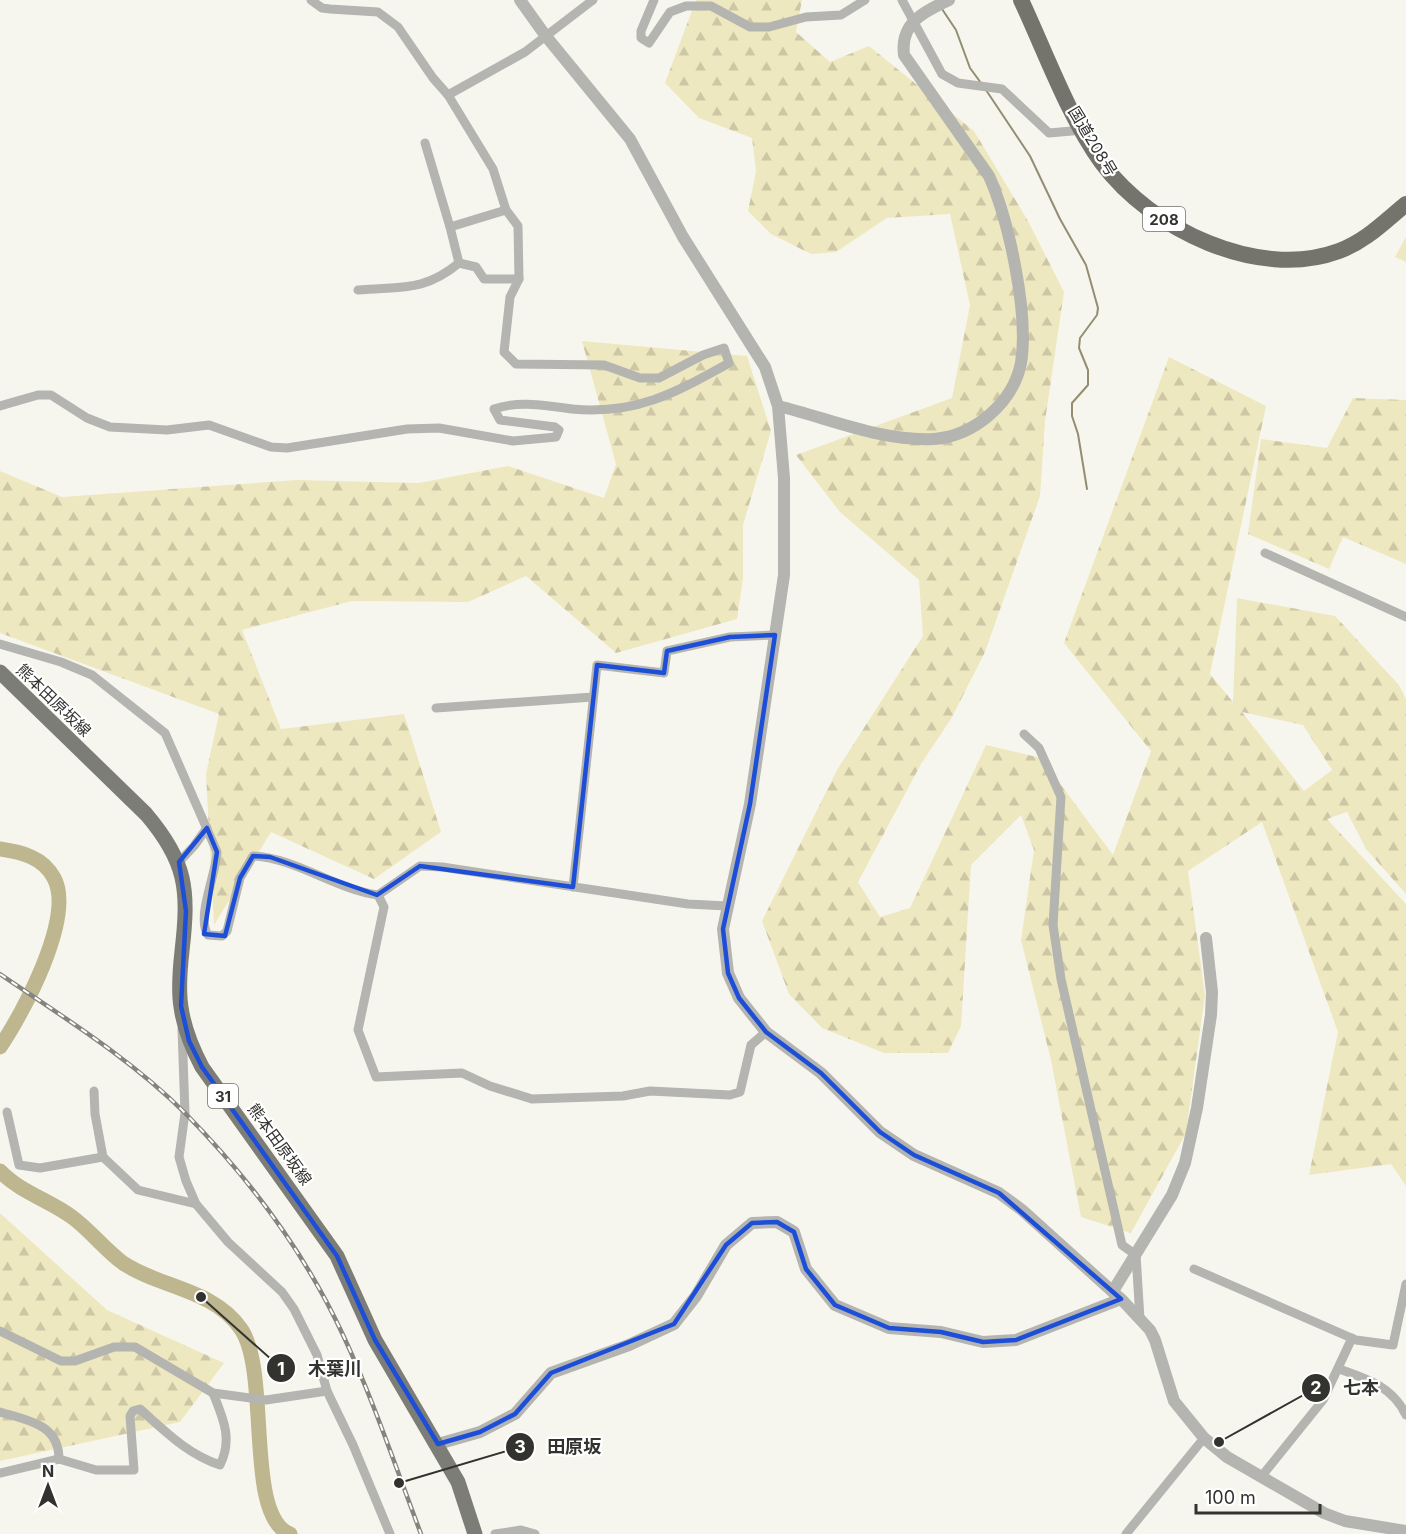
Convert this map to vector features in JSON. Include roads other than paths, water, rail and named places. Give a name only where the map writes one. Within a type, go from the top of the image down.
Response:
[{"type":"highway","name":"国道208号","points":[[1021,0],[1083,130],[1118,184],[1140,204],[1204,240],[1253,257],[1280,261],[1309,259],[1340,251],[1369,237],[1406,204]]},
{"type":"main road","name":"熊本田原坂線","points":[[0,672],[146,814],[165,837],[179,862],[186,911],[180,972],[181,1006],[189,1041],[202,1067],[337,1256],[375,1340],[403,1390],[438,1444],[458,1482],[475,1534]]},
{"type":"street","points":[[0,406],[51,395],[87,418],[110,427],[167,430],[209,425],[271,447],[287,448],[407,429],[428,428],[506,441],[545,440],[556,437],[559,430],[555,426],[500,420],[494,409],[506,405],[548,404],[572,409],[622,409],[643,405],[666,397],[729,363],[724,348],[703,355],[659,378],[640,378],[604,365],[516,364],[504,352],[510,297],[519,279],[518,226],[506,210],[493,169],[448,95],[433,78],[398,27],[378,12],[322,8],[311,0]]},
{"type":"street","points":[[520,0],[545,35],[630,139],[683,237],[765,367],[778,406],[784,478],[784,575],[750,804],[727,906],[723,949],[728,973],[739,998],[766,1032],[821,1073],[880,1132],[914,1155],[999,1193],[1022,1210],[1117,1295],[1140,1318],[1155,1340],[1174,1401],[1204,1438],[1227,1457],[1324,1513],[1345,1521],[1406,1531]]},
{"type":"street","points":[[654,0],[641,31],[641,38],[649,43],[670,12],[686,6],[711,6],[750,27],[769,27],[806,17],[841,15],[865,0]]},
{"type":"street","points":[[902,0],[942,75],[958,83],[1002,88],[1048,134],[1083,130]]},
{"type":"street","points":[[778,406],[879,433],[935,439],[956,435],[975,426],[990,415],[1003,401],[1020,365],[1023,339],[1020,308],[1005,219],[998,196],[989,176],[904,55],[902,43],[905,32],[913,20],[949,0]]},
{"type":"street","points":[[448,95],[525,52],[589,1]]},
{"type":"street","points":[[425,143],[459,263]]},
{"type":"street","points":[[450,227],[506,210]]},
{"type":"street","points":[[459,263],[476,267],[484,279],[519,279]]},
{"type":"street","points":[[358,290],[426,284],[438,280],[459,263]]},
{"type":"street","points":[[1265,553],[1406,617]]},
{"type":"street","points":[[573,887],[597,665],[664,673],[667,651],[730,637],[775,635]]},
{"type":"street","points":[[0,644],[61,662],[92,675],[152,720],[165,733],[174,749],[217,852],[216,867],[204,915],[204,928],[208,935],[222,936],[227,931],[234,912],[240,878],[253,856],[270,857],[352,888],[378,895],[384,907],[358,1030],[376,1077],[462,1073],[490,1086],[532,1099],[624,1096],[651,1091],[730,1095],[740,1092],[751,1045],[766,1032]]},
{"type":"street","points":[[436,708],[594,697]]},
{"type":"street","points":[[1024,734],[1039,748],[1061,797],[1053,925],[1061,979],[1122,1245],[1136,1255]]},
{"type":"street","points":[[179,862],[207,828]]},
{"type":"street","points":[[378,895],[420,866],[688,904],[727,906]]},
{"type":"street","points":[[438,1444],[480,1432],[515,1414],[551,1373],[629,1345],[674,1324],[696,1296],[726,1245],[752,1223],[777,1222],[794,1232],[806,1269],[835,1305],[889,1328],[941,1332],[983,1342],[1016,1340],[1117,1295],[1136,1255],[1172,1195],[1185,1163],[1192,1136],[1211,1015],[1212,992],[1206,938]]},
{"type":"street","points":[[181,1006],[185,1113],[179,1157],[196,1204],[228,1242],[282,1292],[317,1355],[327,1391],[353,1445],[390,1534]]},
{"type":"street","points":[[94,1091],[95,1114],[103,1157],[138,1190],[196,1204]]},
{"type":"street","points":[[7,1112],[19,1165],[40,1168],[103,1157]]},
{"type":"street","points":[[1136,1255],[1140,1318]]},
{"type":"street","points":[[1194,1269],[1352,1338],[1393,1345],[1406,1284]]},
{"type":"street","points":[[0,1331],[54,1360],[62,1361],[75,1361],[114,1347],[135,1347],[213,1393],[266,1400],[327,1391]]},
{"type":"street","points":[[1261,1477],[1323,1400],[1352,1338]]},
{"type":"street","points":[[1339,1369],[1377,1383],[1392,1393],[1406,1415]]},
{"type":"street","points":[[0,1473],[59,1459],[96,1470],[135,1470],[130,1416],[133,1411],[140,1409],[183,1447],[201,1459],[220,1465],[226,1452],[227,1437],[225,1424],[213,1393]]},
{"type":"street","points":[[0,1412],[31,1421],[50,1431],[59,1445],[59,1459]]},
{"type":"street","points":[[1126,1534],[1204,1438]]},
{"type":"street","points":[[495,1534],[521,1530],[535,1534]]},
{"type":"waterway","points":[[942,9],[956,30],[970,68],[981,83]]},
{"type":"waterway","points":[[986,90],[1030,156],[1060,219],[1086,265],[1098,308],[1097,315],[1080,338],[1079,348],[1088,370],[1088,385],[1072,403],[1072,416],[1078,434],[1087,489]]},
{"type":"waterway","points":[[0,849],[38,860],[54,878],[59,895],[58,916],[44,964],[21,1012],[0,1047]]},
{"type":"waterway","points":[[0,1171],[16,1185],[72,1217],[123,1263],[153,1278],[202,1297],[230,1316],[241,1329],[250,1350],[255,1377],[262,1473],[267,1501],[276,1522],[290,1534]]},
{"type":"railway","points":[[0,974],[96,1039],[164,1093],[231,1163],[253,1190],[293,1246],[343,1335],[374,1409],[421,1534]]},
{"type":"place","name":"木葉川","points":[[201,1297]]},
{"type":"place","name":"七本","points":[[1219,1442]]},
{"type":"place","name":"田原坂","points":[[399,1483]]}]
